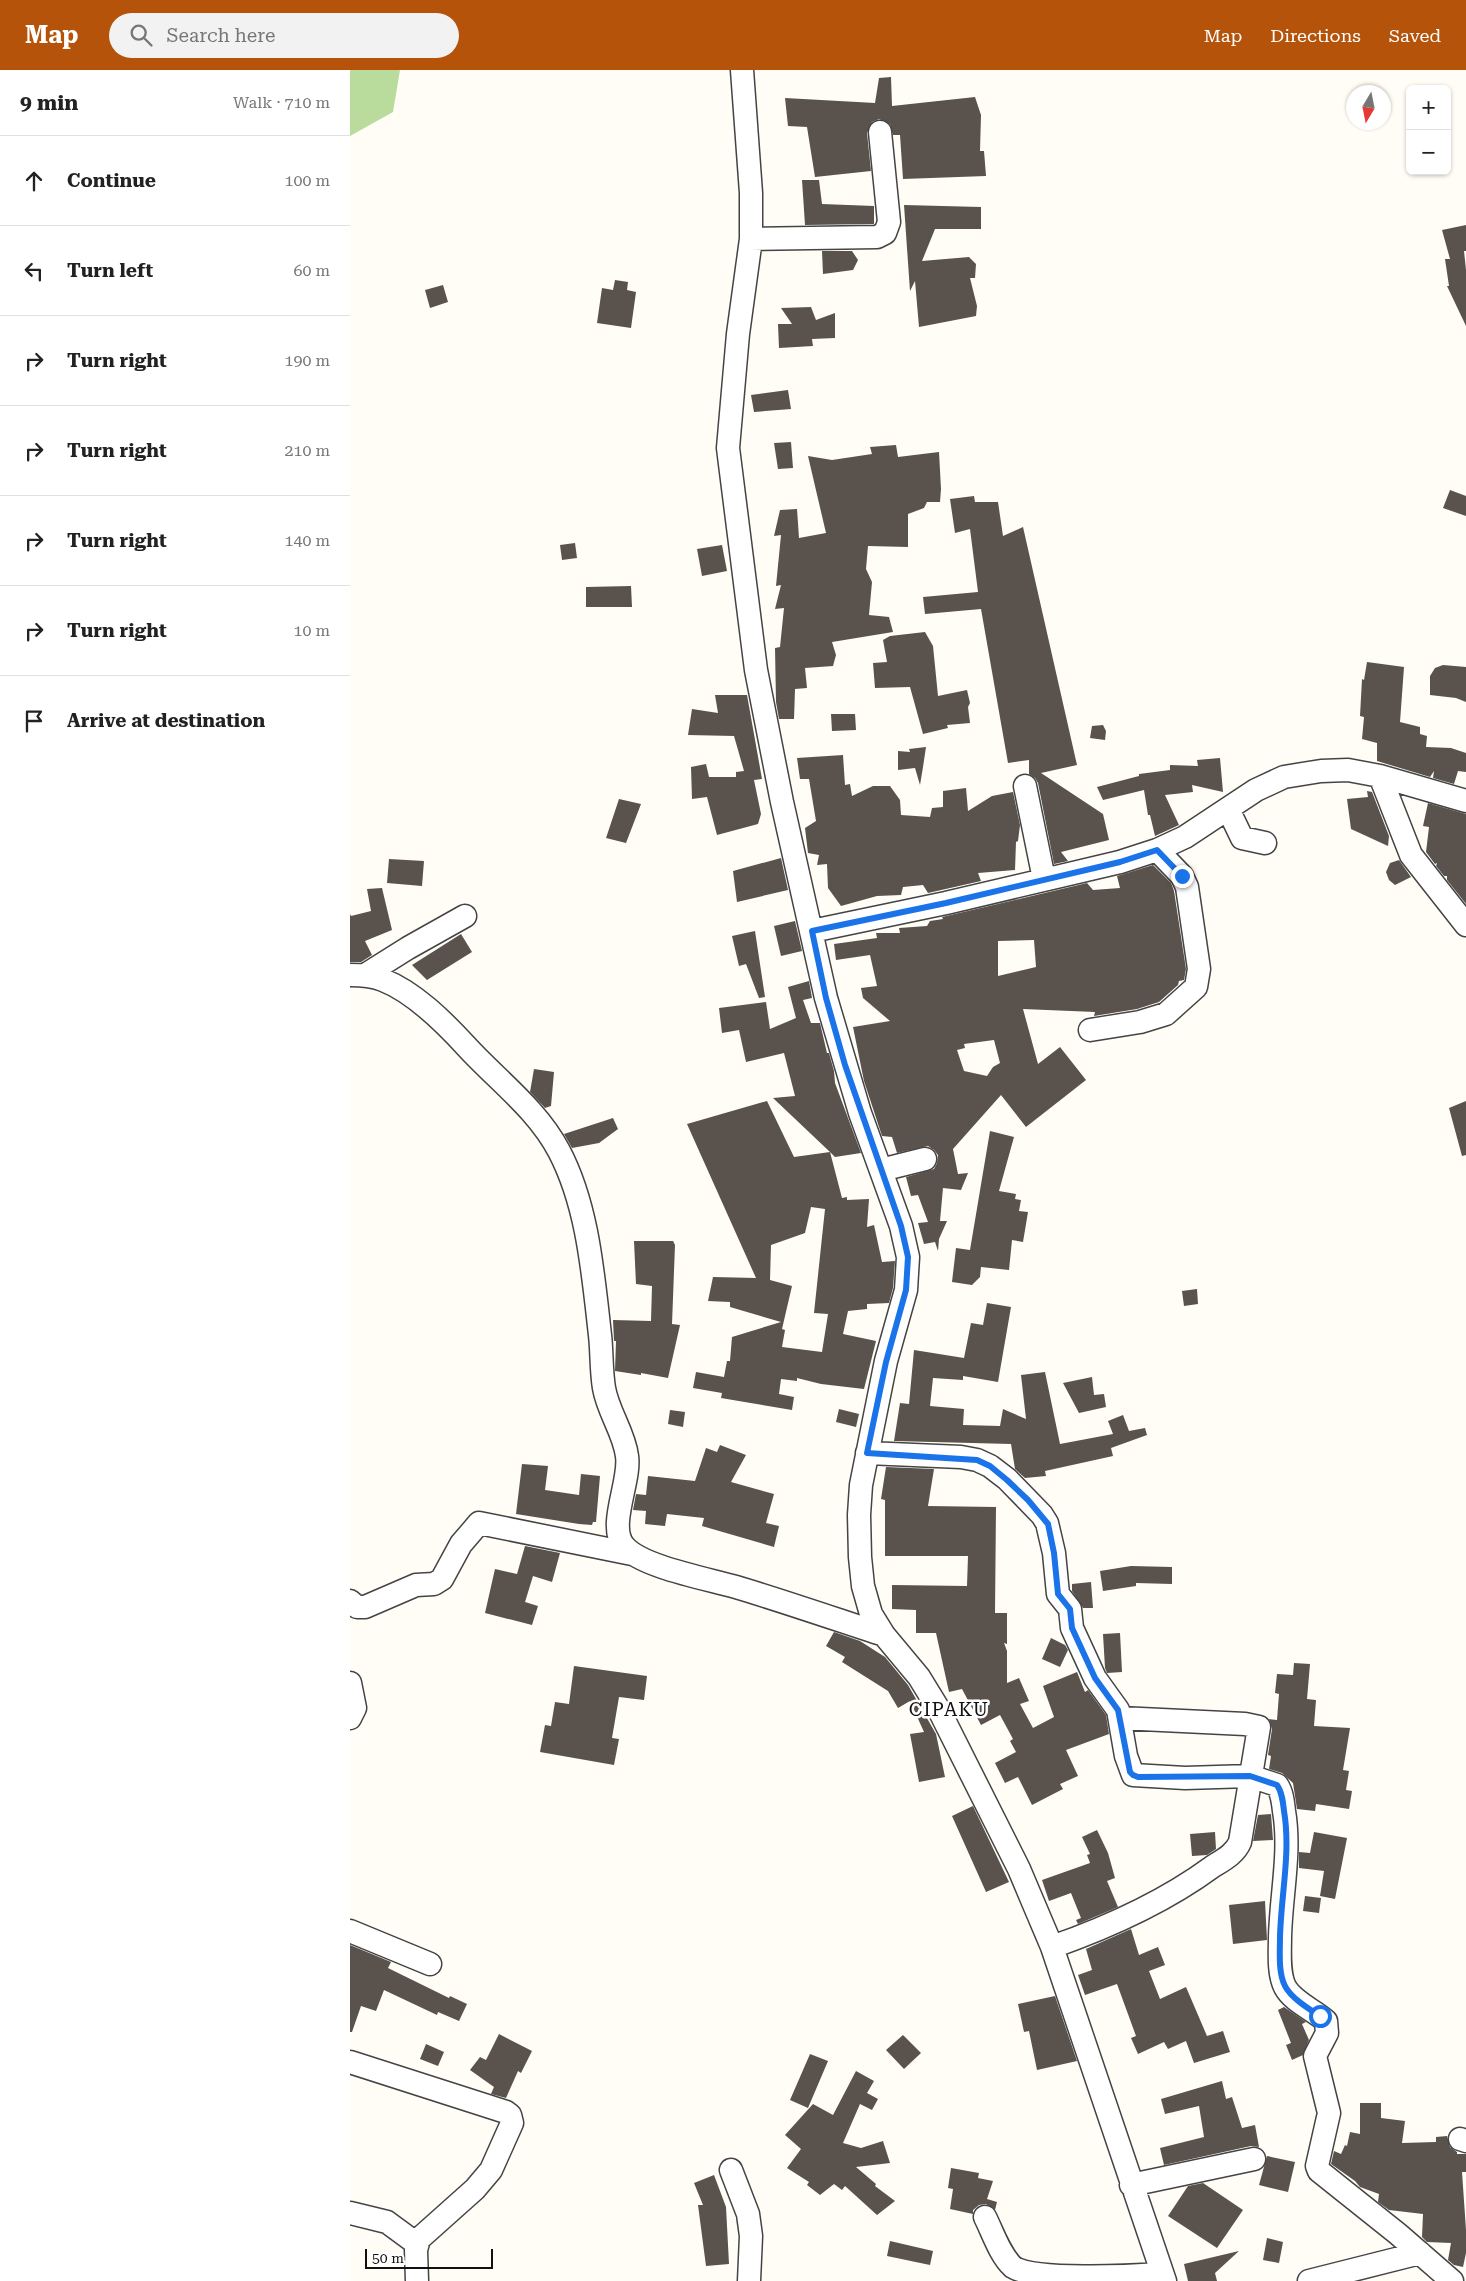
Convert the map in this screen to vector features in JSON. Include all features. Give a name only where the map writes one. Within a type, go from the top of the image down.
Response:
[{"type":"street","points":[[742,70],[751,193],[751,239],[738,334],[728,448],[756,670],[782,802],[826,998],[845,1065],[901,1226],[908,1257],[908,1275],[886,1362],[867,1453],[860,1507],[860,1557],[863,1586],[871,1614],[884,1635],[914,1671],[938,1708],[1018,1869],[1052,1947],[1163,2278],[1077,2279],[1024,2274],[1012,2266],[985,2217]]},
{"type":"street","points":[[751,239],[877,237],[885,233],[889,222],[880,132]]},
{"type":"street","points":[[812,931],[946,903],[1120,862],[1157,850],[1185,837],[1256,790],[1284,778],[1321,771],[1348,770],[1380,776],[1466,802]]},
{"type":"street","points":[[1380,776],[1411,855],[1466,925]]},
{"type":"street","points":[[1025,786],[1044,879]]},
{"type":"street","points":[[1228,809],[1242,838],[1264,843]]},
{"type":"street","points":[[1090,1030],[1140,1022],[1166,1014],[1196,986],[1199,970],[1187,888],[1182,876],[1157,850]]},
{"type":"street","points":[[357,975],[465,916]]},
{"type":"street","points":[[357,975],[383,980],[410,995],[454,1032],[534,1116],[559,1150],[573,1186],[587,1233],[600,1338],[600,1360],[604,1391],[628,1457],[618,1530],[623,1545],[632,1554]]},
{"type":"street","points":[[881,1170],[925,1159]]},
{"type":"street","points":[[867,1453],[977,1460],[990,1466],[1007,1480],[1028,1500],[1048,1524],[1054,1553],[1058,1594],[1070,1609],[1072,1628],[1095,1678],[1114,1704],[1120,1718],[1130,1772],[1136,1777],[1250,1776],[1277,1785],[1285,1814],[1286,1847],[1280,1953],[1282,1978],[1293,1996],[1326,2021],[1327,2033],[1315,2056],[1329,2113],[1317,2166],[1318,2171],[1452,2281]]},
{"type":"street","points":[[350,1601],[357,1607],[365,1607],[416,1585],[437,1583],[442,1579],[461,1544],[479,1523],[632,1554],[653,1563],[884,1635]]},
{"type":"street","points":[[350,1683],[355,1708],[350,1718]]},
{"type":"street","points":[[1052,1947],[1094,1932],[1137,1913],[1191,1883],[1234,1852],[1240,1842],[1250,1776],[1260,1730],[1255,1725],[1120,1718]]},
{"type":"street","points":[[350,1931],[430,1964]]},
{"type":"street","points":[[350,2062],[506,2112],[511,2118],[512,2123],[491,2170],[475,2189],[422,2236],[417,2244],[417,2281]]},
{"type":"street","points":[[1131,2185],[1254,2159]]},
{"type":"street","points":[[731,2170],[748,2214],[751,2236],[749,2281]]},
{"type":"street","points":[[350,2213],[387,2222],[417,2244]]},
{"type":"street","points":[[1309,2281],[1420,2254]]},
{"type":"green space","points":[[350,70],[400,70],[393,112],[350,136]]},
{"type":"building","points":[[891,77],[892,106],[975,97],[981,115],[980,151],[984,151],[986,176],[903,179],[900,135],[893,135],[890,124],[879,119],[872,122],[867,133],[871,171],[815,177],[807,127],[788,126],[785,98],[875,103],[879,78]]},
{"type":"building","points":[[802,180],[819,180],[822,204],[874,206],[874,224],[805,225]]},
{"type":"building","points":[[904,205],[981,207],[981,229],[935,229],[922,261],[969,257],[976,264],[975,278],[970,278],[977,306],[976,316],[919,327],[915,281],[910,291]]},
{"type":"building","points":[[1466,225],[1466,251],[1464,251],[1466,326],[1447,286],[1449,286],[1445,259],[1450,259],[1442,230]]},
{"type":"building","points":[[822,251],[852,251],[858,260],[853,270],[823,274]]},
{"type":"building","points":[[615,280],[628,282],[627,290],[636,292],[631,328],[597,323],[602,288],[613,290]]},
{"type":"building","points":[[443,285],[448,302],[430,308],[425,290]]},
{"type":"building","points":[[811,307],[816,320],[835,313],[835,338],[812,339],[813,346],[779,348],[778,324],[792,324],[781,308]]},
{"type":"building","points":[[788,390],[791,409],[754,412],[751,395]]},
{"type":"building","points":[[791,442],[793,468],[778,469],[774,443]]},
{"type":"building","points":[[896,445],[898,457],[939,452],[941,489],[940,502],[927,502],[924,508],[908,514],[908,547],[868,546],[866,569],[872,582],[869,615],[889,617],[893,632],[832,642],[836,655],[833,666],[805,668],[807,688],[795,689],[794,719],[779,719],[776,702],[775,648],[780,647],[784,608],[775,609],[781,585],[776,586],[781,535],[774,536],[780,510],[797,509],[799,538],[826,533],[808,456],[832,460],[872,454],[870,447]]},
{"type":"building","points":[[1450,490],[1466,496],[1466,516],[1443,508]]},
{"type":"building","points":[[974,496],[975,502],[998,502],[1003,536],[1023,527],[1077,765],[1041,773],[1103,814],[1109,840],[1061,852],[1068,861],[1054,864],[1038,783],[1029,774],[1029,760],[1008,763],[981,609],[925,614],[923,597],[978,592],[970,529],[955,533],[950,499]]},
{"type":"building","points":[[575,543],[577,558],[562,560],[560,545]]},
{"type":"building","points":[[722,545],[727,571],[702,576],[697,549]]},
{"type":"building","points":[[631,586],[632,607],[586,607],[586,587]]},
{"type":"building","points":[[925,632],[933,646],[938,696],[967,690],[970,703],[968,707],[970,723],[947,725],[948,728],[923,734],[910,687],[875,688],[873,663],[887,662],[883,640],[890,636]]},
{"type":"building","points":[[1367,662],[1404,667],[1400,722],[1420,727],[1420,734],[1427,736],[1426,747],[1451,748],[1466,753],[1466,772],[1458,771],[1454,784],[1433,778],[1434,771],[1430,777],[1377,761],[1377,743],[1362,739],[1364,717],[1360,716],[1362,679],[1364,680]]},
{"type":"building","points":[[1443,665],[1466,667],[1466,702],[1456,698],[1430,695],[1430,676],[1435,668]]},
{"type":"building","points":[[715,695],[747,695],[762,779],[754,780],[761,814],[758,824],[717,835],[707,797],[692,799],[691,767],[706,764],[709,777],[736,777],[736,772],[744,771],[734,736],[688,735],[692,709],[718,713]]},
{"type":"building","points":[[831,714],[855,714],[856,730],[832,731]]},
{"type":"building","points":[[1103,725],[1106,731],[1105,740],[1090,738],[1092,726]]},
{"type":"building","points":[[926,747],[920,785],[915,768],[898,770],[898,751],[910,752],[909,749]]},
{"type":"building","points":[[843,755],[845,785],[850,784],[852,796],[873,786],[890,786],[900,800],[901,815],[930,817],[932,808],[943,807],[943,791],[966,788],[968,811],[992,796],[1013,792],[1020,825],[1018,841],[1016,842],[1015,870],[978,873],[981,881],[928,893],[923,885],[903,887],[901,895],[877,896],[841,906],[828,888],[827,864],[817,865],[819,855],[808,853],[805,828],[816,821],[809,779],[800,779],[797,758]]},
{"type":"building","points":[[1220,758],[1223,792],[1192,785],[1193,792],[1165,795],[1179,825],[1155,836],[1150,815],[1148,815],[1144,790],[1103,800],[1097,787],[1139,776],[1139,774],[1170,770],[1170,765],[1198,766],[1197,760]]},
{"type":"building","points":[[1367,791],[1372,792],[1389,836],[1388,846],[1351,829],[1347,799],[1368,797]]},
{"type":"building","points":[[619,799],[641,804],[626,843],[606,838]]},
{"type":"building","points":[[1428,803],[1466,814],[1466,904],[1447,880],[1447,876],[1444,876],[1436,866],[1437,863],[1435,864],[1426,852],[1429,827],[1423,826]]},
{"type":"building","points":[[781,858],[788,890],[737,902],[733,871]]},
{"type":"building","points":[[389,859],[424,861],[422,886],[387,883]]},
{"type":"building","points":[[1399,860],[1411,877],[1395,885],[1389,880],[1386,872],[1390,863]]},
{"type":"building","points":[[1153,865],[1171,883],[1174,891],[1186,969],[1184,980],[1179,981],[1178,985],[1159,1002],[1137,1009],[1094,1016],[1095,1012],[1023,1009],[1038,1064],[1060,1047],[1086,1080],[1026,1127],[1001,1095],[953,1149],[958,1174],[968,1173],[961,1190],[943,1188],[940,1221],[947,1221],[939,1239],[938,1251],[935,1242],[924,1244],[918,1223],[928,1222],[918,1195],[911,1196],[906,1177],[934,1169],[938,1155],[928,1146],[897,1153],[892,1137],[882,1136],[864,1081],[853,1027],[890,1021],[863,998],[861,988],[877,986],[870,955],[836,960],[834,944],[877,938],[876,933],[900,933],[899,928],[927,926],[930,921],[943,919],[942,917],[1087,883],[1093,890],[1120,888],[1117,876]],"holes":[[[1034,940],[1036,967],[998,976],[998,941]],[[994,1040],[1000,1063],[993,1067],[987,1076],[964,1071],[957,1050],[965,1048],[964,1044]]]},
{"type":"building","points":[[382,888],[392,930],[365,941],[372,955],[361,962],[350,962],[350,914],[351,916],[371,911],[367,889]]},
{"type":"building","points":[[795,921],[802,951],[781,956],[774,926]]},
{"type":"building","points":[[755,931],[765,997],[759,998],[746,964],[739,966],[732,936]]},
{"type":"building","points":[[461,934],[472,952],[427,980],[412,965]]},
{"type":"building","points":[[809,981],[812,998],[803,1000],[811,1023],[820,1023],[827,1053],[829,1053],[834,1071],[835,1083],[861,1153],[835,1157],[773,1098],[795,1096],[784,1053],[746,1062],[739,1030],[722,1033],[719,1008],[766,1002],[770,1029],[796,1018],[788,987]]},
{"type":"building","points":[[534,1069],[554,1072],[551,1106],[545,1108],[530,1092]]},
{"type":"building","points":[[767,1101],[794,1157],[830,1152],[842,1198],[847,1197],[847,1200],[869,1199],[867,1227],[874,1225],[882,1262],[895,1261],[893,1288],[889,1303],[867,1304],[867,1309],[848,1311],[843,1334],[876,1341],[864,1389],[821,1384],[797,1378],[797,1381],[781,1379],[779,1394],[794,1397],[792,1410],[721,1398],[722,1393],[693,1388],[696,1372],[724,1377],[727,1361],[730,1361],[732,1337],[781,1322],[730,1307],[730,1302],[708,1301],[713,1277],[756,1278],[687,1124]],"holes":[[[811,1207],[825,1209],[814,1313],[828,1314],[822,1352],[782,1347],[785,1330],[782,1329],[792,1286],[770,1280],[771,1245],[805,1233]]]},
{"type":"building","points":[[1466,1101],[1466,1155],[1462,1156],[1449,1108]]},
{"type":"building","points":[[613,1118],[618,1129],[599,1143],[572,1148],[564,1134]]},
{"type":"building","points":[[990,1131],[1014,1137],[999,1191],[1016,1194],[1015,1199],[1021,1200],[1019,1211],[1028,1212],[1023,1242],[1012,1240],[1009,1270],[981,1267],[980,1277],[972,1285],[952,1282],[956,1248],[970,1250]]},
{"type":"building","points":[[634,1241],[673,1241],[675,1245],[672,1324],[680,1325],[668,1378],[615,1371],[616,1341],[614,1341],[613,1320],[651,1321],[652,1286],[636,1284]]},
{"type":"building","points":[[1197,1289],[1198,1304],[1184,1306],[1182,1291]]},
{"type":"building","points":[[987,1303],[1011,1307],[998,1382],[963,1376],[963,1380],[933,1378],[930,1406],[964,1409],[963,1425],[1000,1426],[1003,1409],[1026,1419],[1021,1375],[1045,1372],[1060,1444],[1113,1434],[1108,1421],[1123,1415],[1129,1431],[1145,1428],[1147,1435],[1111,1448],[1113,1456],[1045,1471],[1046,1476],[1025,1478],[1015,1469],[1011,1444],[894,1441],[900,1403],[909,1404],[914,1350],[964,1358],[971,1323],[983,1325]]},
{"type":"building","points":[[1092,1377],[1094,1395],[1104,1394],[1106,1407],[1079,1413],[1063,1383]]},
{"type":"building","points":[[839,1409],[859,1414],[856,1427],[836,1422]]},
{"type":"building","points":[[670,1410],[685,1412],[683,1427],[668,1424]]},
{"type":"building","points":[[720,1445],[746,1455],[731,1482],[774,1494],[766,1523],[779,1526],[774,1547],[702,1526],[704,1518],[667,1514],[665,1526],[645,1524],[646,1511],[633,1510],[636,1494],[646,1495],[648,1476],[695,1481],[706,1448],[717,1452]]},
{"type":"building","points":[[522,1464],[548,1466],[545,1490],[579,1495],[581,1474],[600,1476],[596,1522],[593,1522],[592,1525],[579,1524],[516,1514]]},
{"type":"building","points":[[886,1467],[934,1469],[928,1506],[996,1507],[995,1613],[1007,1613],[1007,1644],[1004,1643],[1007,1651],[1007,1683],[1019,1678],[1029,1701],[1020,1704],[1033,1728],[1054,1717],[1043,1686],[1077,1672],[1085,1692],[1088,1690],[1106,1715],[1109,1734],[1066,1750],[1078,1776],[1060,1784],[1063,1789],[1032,1805],[1018,1777],[1005,1783],[995,1763],[1016,1752],[1010,1741],[1013,1739],[1000,1715],[981,1725],[962,1689],[949,1692],[936,1633],[916,1633],[916,1610],[892,1609],[892,1585],[967,1586],[968,1556],[885,1556],[885,1500],[881,1499]]},
{"type":"building","points":[[525,1546],[560,1553],[552,1582],[533,1576],[525,1602],[538,1606],[532,1625],[485,1613],[495,1569],[517,1574]]},
{"type":"building","points":[[1131,1566],[1172,1567],[1172,1584],[1136,1583],[1136,1586],[1103,1591],[1100,1571]]},
{"type":"building","points":[[1091,1582],[1093,1608],[1083,1608],[1072,1591],[1072,1584]]},
{"type":"building","points":[[834,1632],[860,1641],[885,1657],[908,1685],[936,1734],[945,1777],[919,1782],[910,1734],[924,1732],[910,1701],[898,1708],[888,1691],[842,1662],[845,1657],[826,1646]]},
{"type":"building","points":[[1120,1633],[1122,1672],[1107,1673],[1103,1634]]},
{"type":"building","points":[[1051,1638],[1065,1645],[1068,1650],[1060,1667],[1042,1659]]},
{"type":"building","points":[[1294,1663],[1310,1664],[1307,1699],[1316,1700],[1314,1726],[1350,1728],[1343,1770],[1349,1771],[1346,1790],[1352,1791],[1349,1809],[1316,1804],[1315,1811],[1297,1809],[1293,1783],[1282,1773],[1269,1769],[1271,1756],[1268,1755],[1272,1729],[1269,1719],[1277,1720],[1279,1694],[1275,1693],[1277,1674],[1293,1675]]},
{"type":"building","points":[[574,1666],[647,1676],[644,1700],[619,1697],[612,1738],[619,1739],[614,1765],[540,1752],[545,1725],[551,1726],[555,1702],[569,1704]]},
{"type":"building","points":[[973,1806],[1009,1882],[986,1892],[952,1816]]},
{"type":"building","points":[[1271,1814],[1273,1840],[1253,1841],[1258,1815]]},
{"type":"building","points":[[1097,1830],[1108,1853],[1115,1878],[1107,1881],[1118,1907],[1078,1924],[1076,1920],[1081,1918],[1071,1893],[1049,1901],[1042,1880],[1090,1863],[1087,1855],[1090,1854],[1082,1837]]},
{"type":"building","points":[[1215,1832],[1216,1849],[1207,1855],[1192,1856],[1190,1834]]},
{"type":"building","points":[[1314,1832],[1347,1838],[1335,1899],[1320,1896],[1324,1871],[1299,1868],[1299,1852],[1310,1853]]},
{"type":"building","points":[[1305,1896],[1321,1898],[1319,1913],[1303,1911]]},
{"type":"building","points":[[1265,1901],[1267,1940],[1233,1944],[1229,1905]]},
{"type":"building","points":[[1131,1929],[1139,1955],[1158,1947],[1165,1965],[1149,1971],[1160,1999],[1186,1987],[1207,2036],[1223,2031],[1230,2052],[1194,2063],[1186,2041],[1168,2049],[1164,2042],[1138,2054],[1131,2038],[1136,2036],[1117,1984],[1085,1995],[1078,1975],[1092,1970],[1086,1949]]},
{"type":"building","points":[[350,1945],[391,1962],[388,1968],[449,1998],[450,1996],[467,2004],[459,2021],[438,2012],[437,2015],[384,1990],[376,2011],[361,2006],[352,2032],[350,2032]]},
{"type":"building","points":[[1055,1996],[1077,2061],[1037,2070],[1029,2031],[1024,2032],[1018,2004]]},
{"type":"building","points":[[1284,2007],[1306,2022],[1302,2024],[1309,2040],[1303,2055],[1292,2060],[1286,2045],[1291,2043],[1278,2010]]},
{"type":"building","points":[[499,2034],[532,2051],[521,2073],[518,2071],[506,2098],[491,2094],[494,2087],[470,2070],[480,2057],[486,2060]]},
{"type":"building","points":[[903,2035],[921,2053],[904,2069],[886,2050]]},
{"type":"building","points":[[426,2044],[444,2052],[438,2066],[420,2059]]},
{"type":"building","points":[[810,2054],[828,2061],[808,2108],[790,2100]]},
{"type":"building","points":[[856,2071],[874,2081],[867,2093],[878,2099],[872,2110],[860,2104],[843,2143],[861,2148],[883,2141],[890,2163],[856,2167],[876,2184],[875,2186],[895,2201],[877,2215],[845,2186],[842,2190],[834,2184],[820,2195],[807,2185],[809,2182],[787,2168],[801,2149],[785,2135],[813,2104],[833,2115]]},
{"type":"building","points":[[1222,2081],[1226,2099],[1232,2097],[1242,2128],[1255,2125],[1259,2147],[1251,2146],[1164,2165],[1160,2148],[1204,2137],[1199,2106],[1165,2114],[1161,2099]]},
{"type":"building","points":[[1360,2103],[1381,2103],[1381,2118],[1405,2121],[1402,2143],[1436,2142],[1436,2137],[1447,2136],[1450,2147],[1457,2154],[1466,2154],[1466,2172],[1462,2172],[1466,2230],[1466,2253],[1463,2267],[1454,2265],[1448,2260],[1451,2243],[1427,2242],[1422,2237],[1423,2214],[1389,2210],[1378,2202],[1379,2194],[1360,2187],[1355,2181],[1331,2164],[1334,2151],[1341,2154],[1345,2145],[1347,2146],[1350,2132],[1360,2134]]},
{"type":"building","points":[[1267,2156],[1295,2162],[1288,2192],[1259,2185]]},
{"type":"building","points":[[951,2168],[979,2173],[978,2178],[993,2181],[987,2199],[997,2202],[995,2210],[986,2204],[979,2205],[973,2210],[973,2214],[950,2209],[953,2189],[948,2188]]},
{"type":"building","points":[[714,2175],[726,2207],[729,2264],[706,2266],[698,2205],[703,2205],[694,2183]]},
{"type":"building","points":[[1203,2183],[1243,2210],[1217,2248],[1168,2216],[1188,2186]]},
{"type":"building","points":[[1267,2238],[1283,2242],[1279,2263],[1263,2260]]},
{"type":"building","points":[[890,2241],[933,2251],[930,2265],[887,2256]]},
{"type":"building","points":[[1239,2251],[1215,2273],[1217,2281],[1188,2281],[1184,2264]]},
{"type":"district","name":"CIPAKU","points":[[949,1709]]},
{"type":"route","points":[[1182,876],[1157,850],[1120,862],[946,903],[812,931],[826,998],[845,1065],[860,1113],[901,1226],[908,1257],[906,1290],[886,1362],[867,1453],[972,1458],[990,1466],[1042,1515],[1048,1524],[1054,1553],[1058,1594],[1070,1609],[1072,1628],[1095,1678],[1118,1710],[1126,1756],[1130,1772],[1133,1775],[1136,1777],[1185,1778],[1236,1775],[1250,1776],[1277,1785],[1282,1796],[1286,1822],[1286,1847],[1280,1920],[1282,1978],[1293,1996],[1320,2016]]}]
